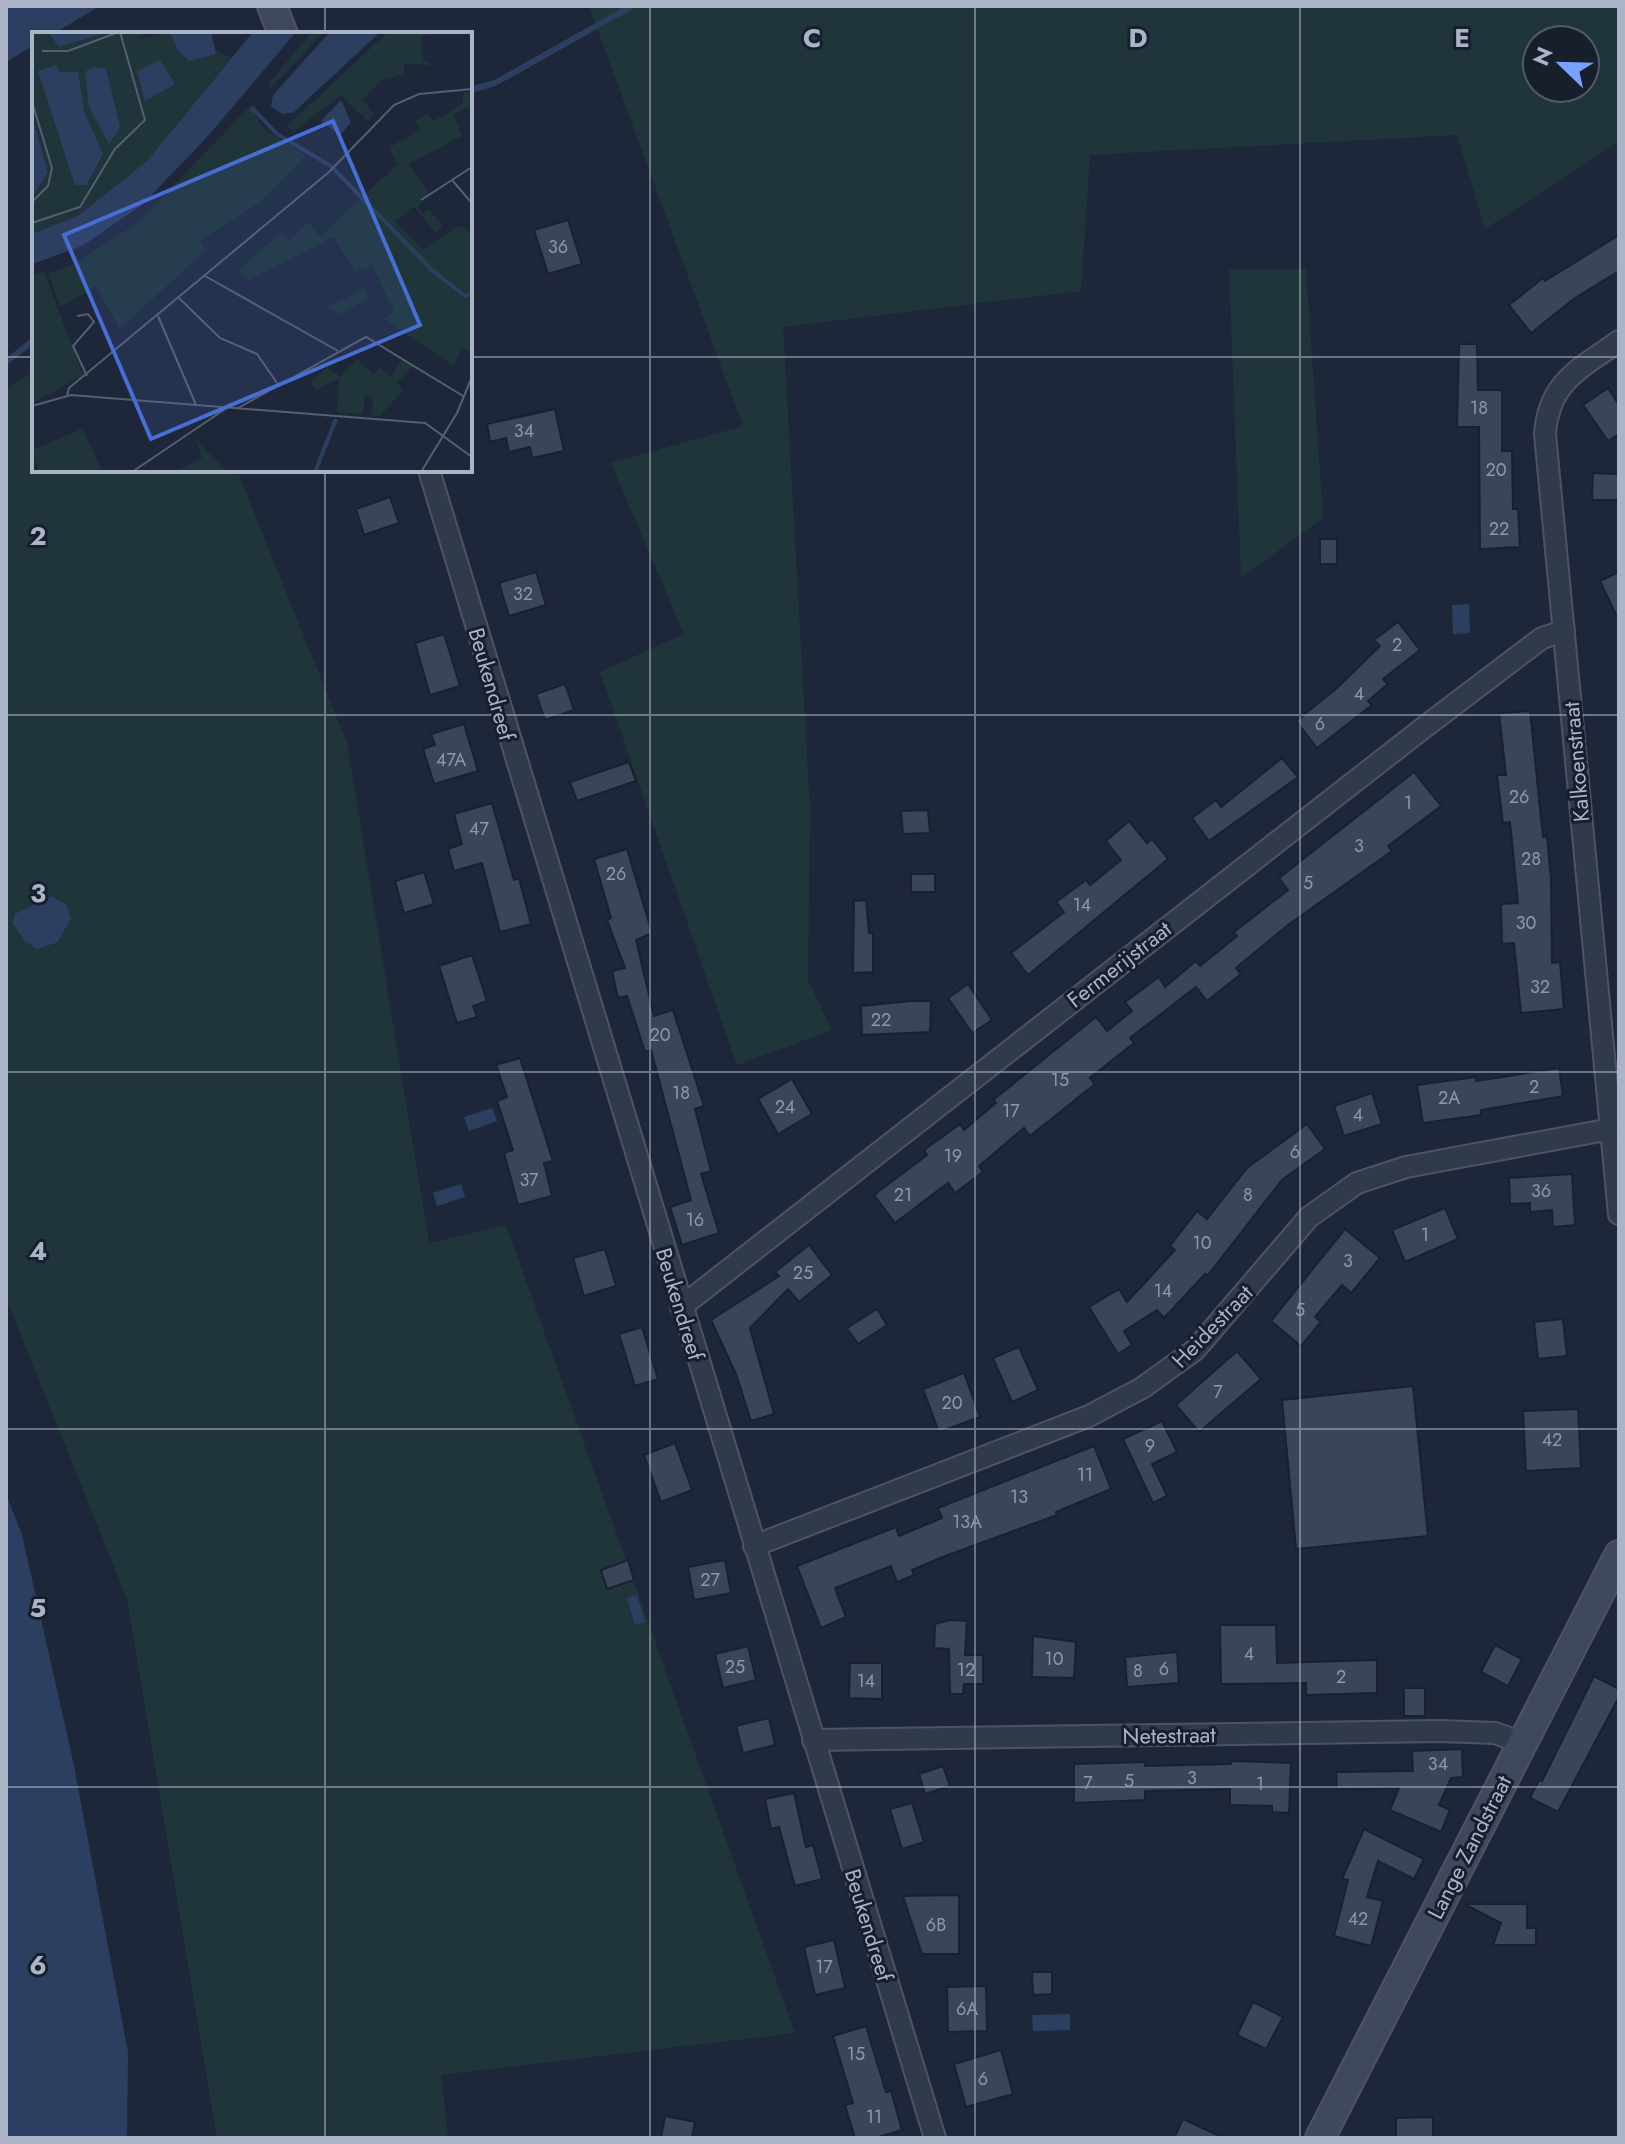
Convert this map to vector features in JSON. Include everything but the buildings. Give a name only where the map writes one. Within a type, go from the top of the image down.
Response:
[{"type":"street","points":[[272,6],[282,32]]},
{"type":"street","name":"Kalkoenstraat","points":[[1619,341],[1565,380],[1551,402],[1546,418],[1619,1214]]},
{"type":"street","name":"Beukendreef","points":[[430,472],[935,2138]]},
{"type":"street","name":"Fermerijstraat","points":[[681,1307],[1409,739],[1542,638],[1564,631]]},
{"type":"street","name":"Heidestraat","points":[[754,1546],[1089,1416],[1142,1388],[1195,1350],[1309,1217],[1357,1183],[1406,1167],[1611,1129]]},
{"type":"street","name":"Lange Zandstraat","points":[[1320,2138],[1619,1555]]},
{"type":"street","name":"Netestraat","points":[[813,1740],[1439,1731],[1495,1733],[1522,1743]]},
{"type":"green space","points":[[589,6],[1619,6],[1619,141],[1485,229],[1457,135],[1090,155],[1081,291],[783,327],[810,808],[808,980],[832,1030],[737,1065],[600,672],[684,634],[611,463],[743,426]]},
{"type":"green space","points":[[1229,269],[1306,269],[1323,518],[1241,578]]},
{"type":"green space","points":[[32,372],[32,472],[238,472],[347,743],[429,1243],[506,1225],[795,2033],[441,2075],[448,2138],[217,2138],[127,1599],[6,1298],[6,390]]},
{"type":"water","points":[[6,6],[100,6],[56,32],[32,32],[32,46],[6,62]]},
{"type":"water","points":[[1469,604],[1470,633],[1453,634],[1452,605]]},
{"type":"water","points":[[51,896],[66,904],[71,918],[58,942],[37,949],[25,941],[13,924],[15,914]]},
{"type":"water","points":[[492,1108],[497,1121],[469,1131],[464,1117]]},
{"type":"water","points":[[461,1184],[465,1197],[437,1206],[433,1193]]},
{"type":"water","points":[[6,1494],[22,1535],[73,1761],[128,2052],[127,2138],[6,2138]]},
{"type":"water","points":[[637,1595],[645,1622],[635,1625],[627,1598]]},
{"type":"water","points":[[1070,2014],[1070,2030],[1033,2031],[1032,2015]]},
{"type":"waterway","points":[[472,89],[495,83],[632,6]]},
{"type":"waterway","points":[[6,362],[32,342]]}]
